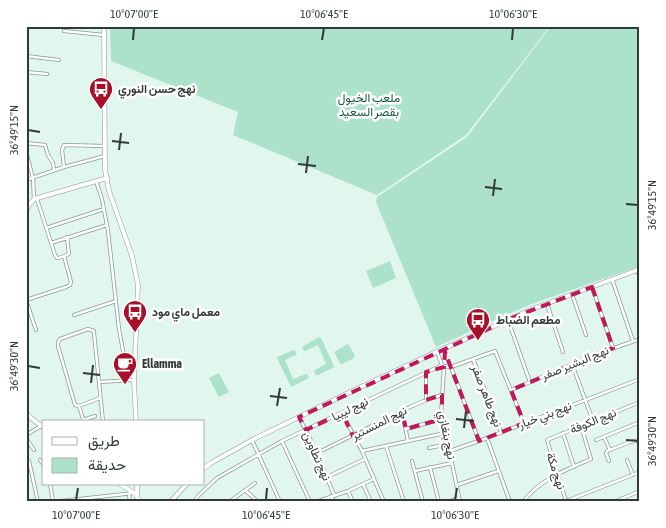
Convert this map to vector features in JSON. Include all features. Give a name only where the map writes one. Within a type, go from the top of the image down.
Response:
[{"type":"street","points":[[104,26],[105,170],[109,191],[132,256],[138,285],[134,367],[136,420]]},
{"type":"street","points":[[64,31],[104,35]]},
{"type":"street","points":[[26,56],[59,60]]},
{"type":"street","points":[[26,72],[47,74]]},
{"type":"street","points":[[26,143],[45,145],[54,170]]},
{"type":"street","points":[[64,167],[63,146],[105,146]]},
{"type":"street","points":[[26,152],[36,199],[55,257],[58,258],[69,254],[67,238]]},
{"type":"street","points":[[26,180],[105,156]]},
{"type":"street","points":[[26,212],[36,199],[107,178]]},
{"type":"street","points":[[96,181],[107,225],[123,351],[126,359],[134,367]]},
{"type":"street","points":[[46,228],[104,209]]},
{"type":"street","points":[[51,243],[107,225]]},
{"type":"street","points":[[36,330],[26,300],[70,285],[71,282],[64,256]]},
{"type":"street","points":[[205,467],[252,440],[299,417],[436,352],[547,303],[638,270],[640,278]]},
{"type":"street","points":[[612,279],[634,341]]},
{"type":"street","points":[[592,287],[613,348]]},
{"type":"street","points":[[572,294],[586,335]]},
{"type":"street","points":[[74,315],[116,301]]},
{"type":"street","points":[[547,303],[563,352]]},
{"type":"street","points":[[508,320],[530,382]]},
{"type":"street","points":[[83,420],[79,406],[75,405],[70,391],[58,342],[60,339],[88,329],[94,331],[103,420]]},
{"type":"street","name":"نهج البشير صفر","points":[[511,390],[572,364],[640,339]]},
{"type":"street","points":[[443,366],[451,367],[495,351],[524,423]]},
{"type":"street","name":"نهج بنغازي","points":[[436,352],[443,366],[442,419],[460,502]]},
{"type":"street","name":"نهج طاهر صفر","points":[[473,359],[501,432]]},
{"type":"street","points":[[572,364],[593,421]]},
{"type":"street","name":"نهج ليبيا","points":[[194,502],[217,478],[282,441],[426,372],[443,366]]},
{"type":"street","points":[[451,367],[479,441]]},
{"type":"street","points":[[426,372],[426,400]]},
{"type":"street","name":"نهج بني خيار","points":[[450,451],[640,379]]},
{"type":"street","points":[[99,382],[134,380]]},
{"type":"street","name":"نهج المنستير","points":[[317,453],[426,400],[442,395]]},
{"type":"street","points":[[79,406],[100,398]]},
{"type":"street","name":"نهج الكوفة","points":[[547,441],[640,402]]},
{"type":"street","points":[[402,412],[408,441]]},
{"type":"street","points":[[26,413],[42,427],[26,436],[34,450]]},
{"type":"street","points":[[342,413],[366,459],[384,502]]},
{"type":"street","points":[[85,420],[95,416]]},
{"type":"street","name":"نهج تطاوين","points":[[299,417],[327,477],[334,502]]},
{"type":"street","points":[[406,429],[442,419]]},
{"type":"street","points":[[604,437],[596,440],[640,422],[622,429],[604,437]]},
{"type":"street","points":[[523,502],[536,487],[557,474],[591,459],[581,426]]},
{"type":"street","points":[[362,451],[445,433]]},
{"type":"street","points":[[563,433],[574,467]]},
{"type":"street","points":[[604,437],[610,450]]},
{"type":"street","points":[[487,438],[510,501],[504,502]]},
{"type":"street","points":[[252,440],[280,502]]},
{"type":"street","points":[[609,461],[606,452],[640,440]]},
{"type":"street","points":[[282,441],[310,502]]},
{"type":"street","name":"نهج مكة","points":[[547,441],[565,501]]},
{"type":"street","points":[[429,448],[448,444]]},
{"type":"street","points":[[386,446],[404,502]]},
{"type":"street","points":[[327,477],[366,459]]},
{"type":"street","points":[[627,460],[633,475]]},
{"type":"street","points":[[412,461],[423,502]]},
{"type":"street","points":[[30,462],[38,502]]},
{"type":"street","points":[[415,471],[452,463]]},
{"type":"street","points":[[430,467],[438,502]]},
{"type":"street","points":[[457,485],[498,471]]},
{"type":"street","points":[[565,501],[640,472]]},
{"type":"street","points":[[316,502],[348,491],[374,479]]},
{"type":"street","points":[[229,502],[255,483]]},
{"type":"street","points":[[363,484],[371,502]]},
{"type":"street","points":[[50,486],[53,502],[133,494]]},
{"type":"street","points":[[123,486],[142,502]]},
{"type":"street","points":[[130,502],[136,486]]},
{"type":"street","points":[[170,502],[185,486]]},
{"type":"street","points":[[245,490],[258,502]]},
{"type":"street","points":[[348,491],[353,502]]},
{"type":"street","points":[[614,502],[640,491]]},
{"type":"street","points":[[624,502],[628,496]]},
{"type":"street","points":[[100,497],[101,502]]},
{"type":"street","points":[[448,502],[459,498]]},
{"type":"highlighted area","points":[[592,287],[613,348],[511,390],[524,423],[479,441],[445,352],[444,367],[426,372],[426,400],[442,395],[442,419],[406,429],[402,412],[353,436],[342,413],[306,430],[299,417],[514,317]]},
{"type":"green space","name":"ملعب الخيول بقصر السعيد","points":[[110,26],[550,26],[466,135],[377,195],[233,135],[238,112],[111,61]]},
{"type":"green space","points":[[551,26],[640,26],[640,266],[529,305],[436,347],[376,202],[377,197],[467,137]]},
{"type":"green space","points":[[390,261],[396,278],[373,288],[366,271]]},
{"type":"green space","points":[[319,337],[334,366],[316,375],[314,371],[326,364],[318,345],[305,351],[302,347]]},
{"type":"green space","points":[[348,344],[355,356],[342,364],[334,352]]},
{"type":"green space","points":[[294,350],[297,354],[285,360],[293,379],[306,374],[309,378],[291,387],[277,357]]},
{"type":"green space","points":[[219,373],[229,392],[219,397],[209,378]]},
{"type":"place","name":"نهج حسن النوري","points":[[101,110]]},
{"type":"place","name":"معمل ماي مود","points":[[135,333]]},
{"type":"place","name":"مطعم الضباط","points":[[478,341]]},
{"type":"place","name":"Ellamma","points":[[125,385]]}]
